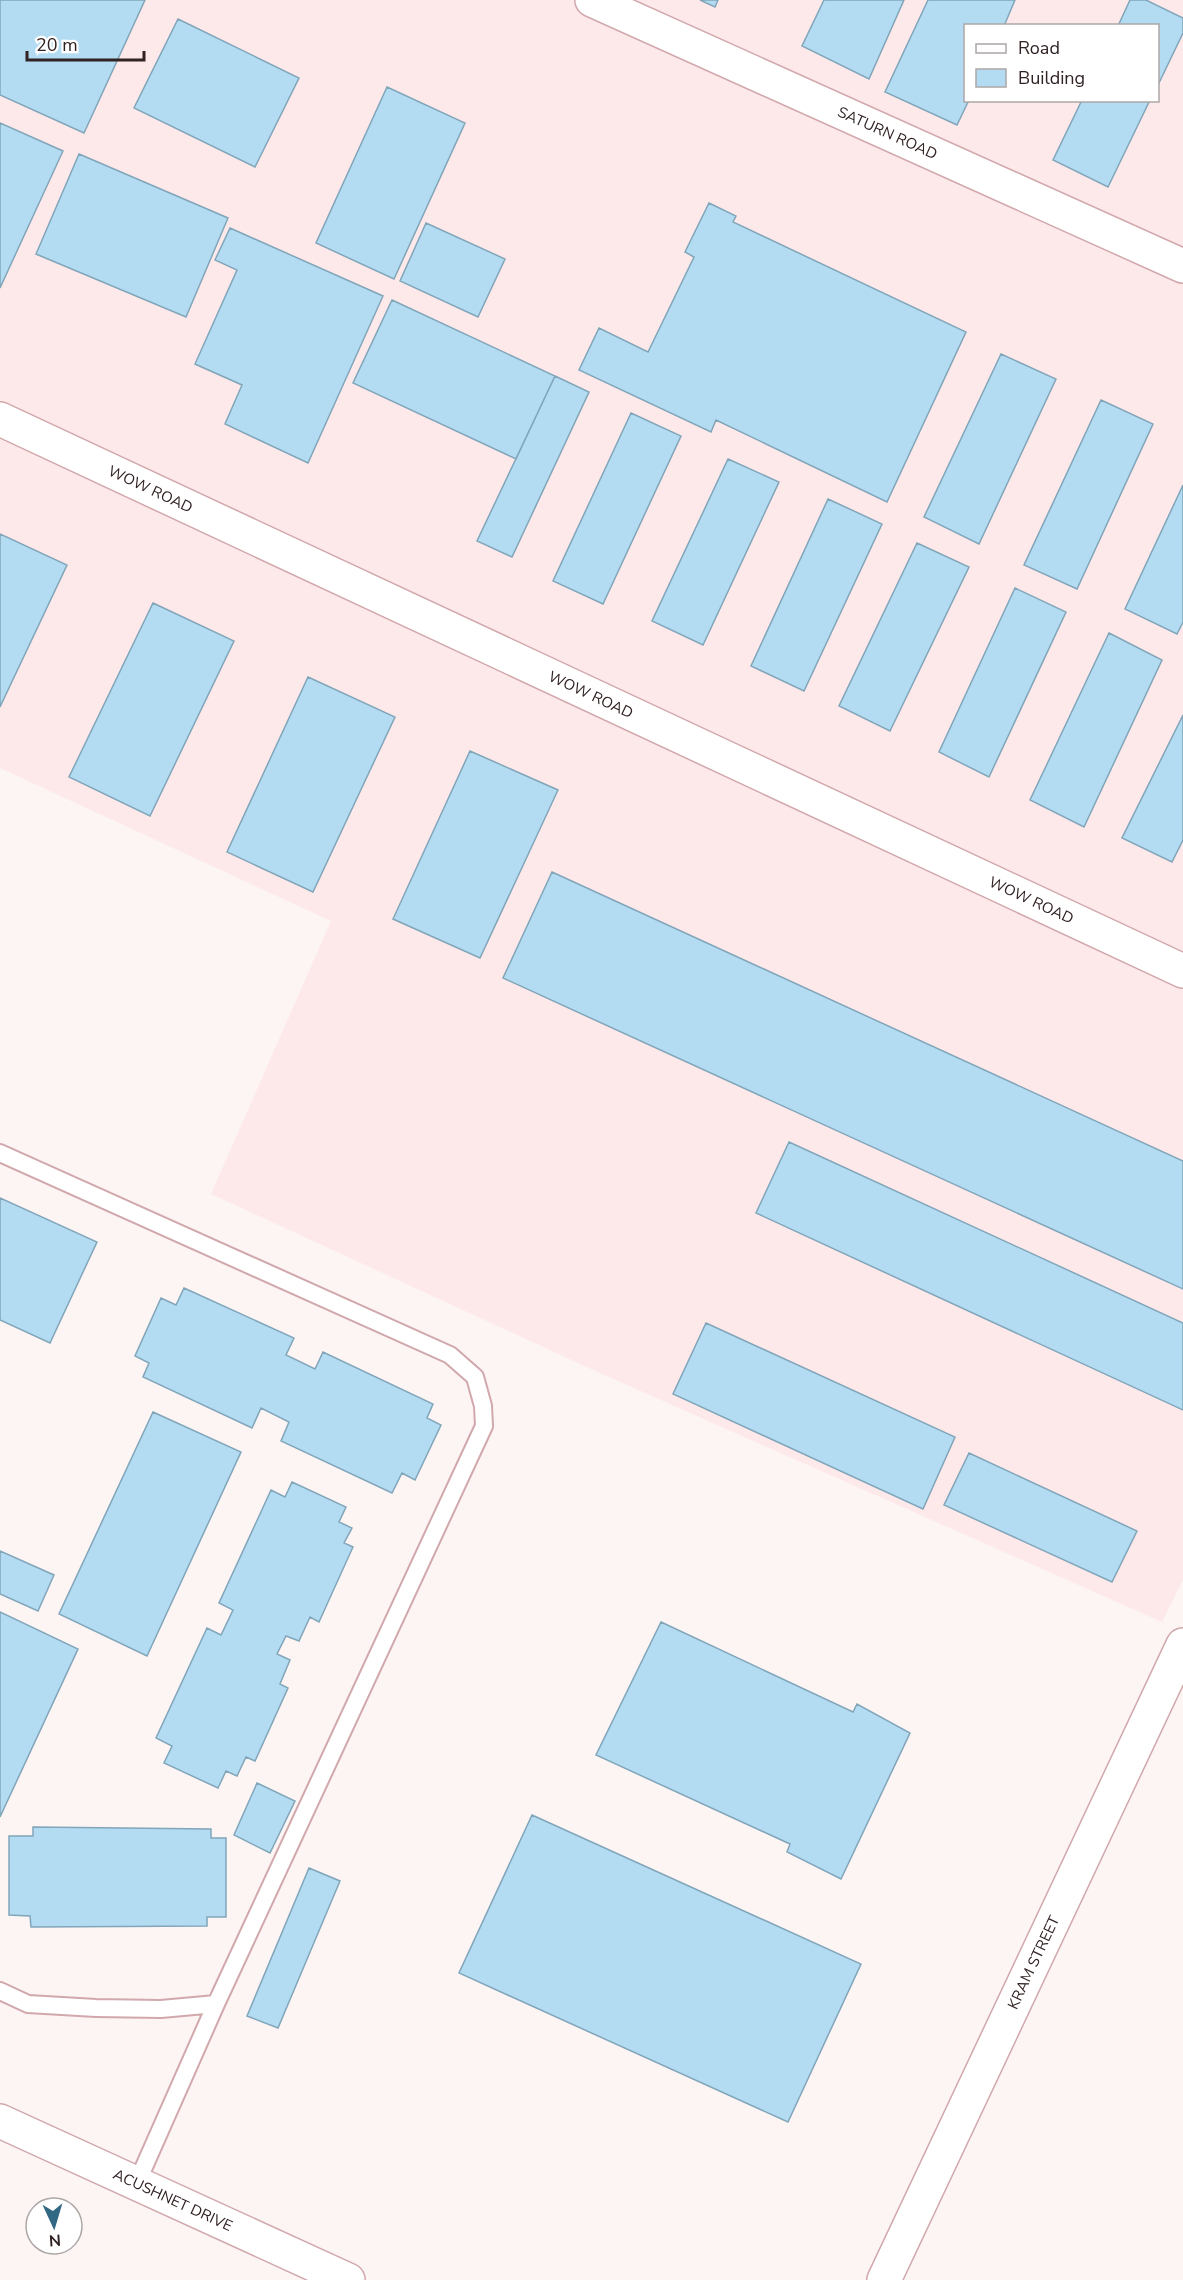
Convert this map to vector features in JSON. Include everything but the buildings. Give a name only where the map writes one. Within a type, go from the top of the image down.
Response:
[{"type":"street","name":"SATURN ROAD","points":[[592,0],[1183,266]]},
{"type":"street","name":"WOW ROAD","points":[[0,419],[1183,971]]},
{"type":"street","name":"KRAM STREET","points":[[884,2280],[1183,1645]]},
{"type":"street","name":"ACUSHNET DRIVE","points":[[0,2121],[348,2280]]},
{"type":"lane","points":[[0,1153],[450,1355],[475,1377],[483,1406],[484,1426],[216,2004],[136,2185]]},
{"type":"lane","points":[[0,1991],[28,2004],[161,2009],[216,2004]]},
{"type":"shaded area","points":[[0,0],[1183,0],[1183,1580],[1162,1622],[591,1369],[211,1194],[331,921],[0,768]]}]
